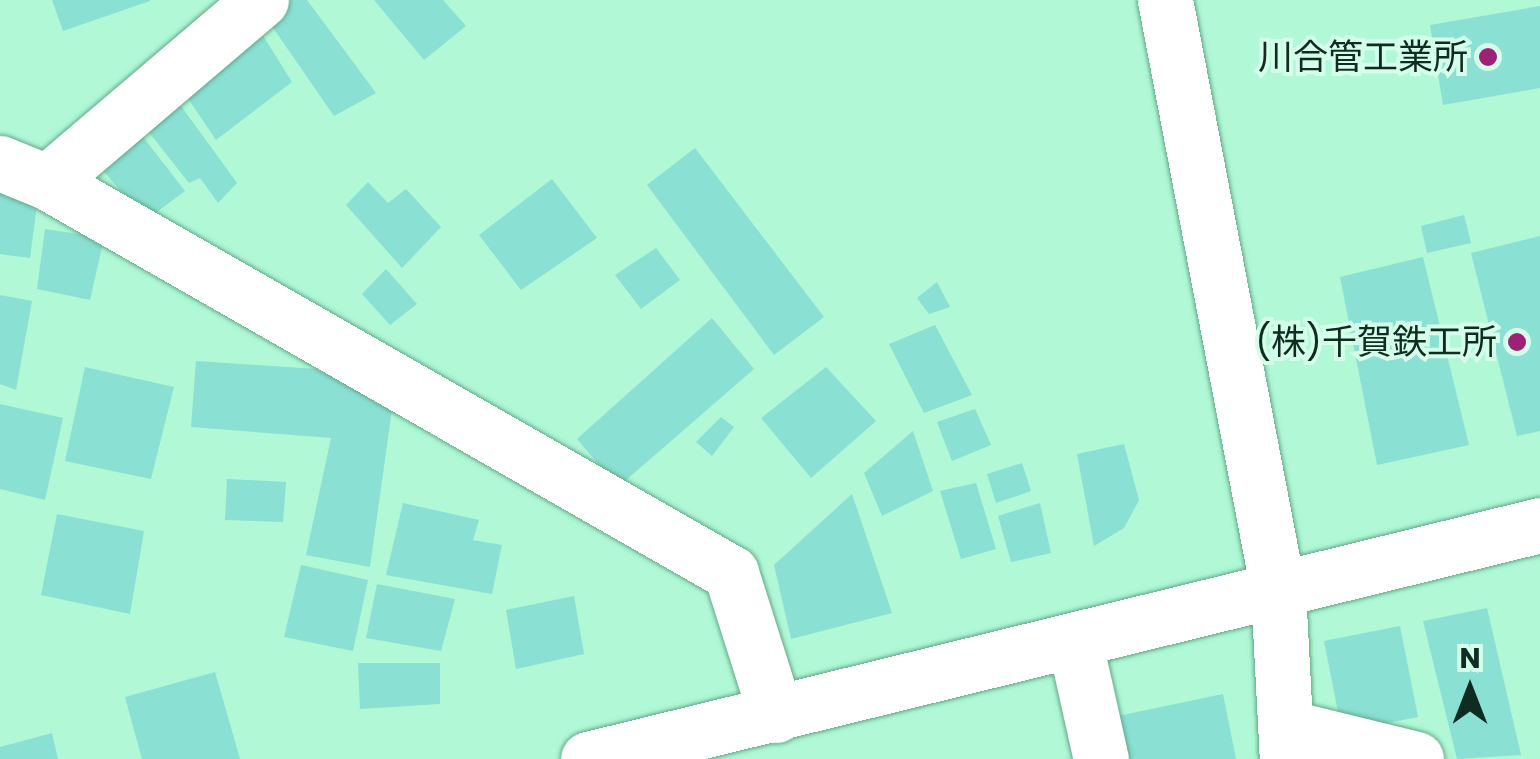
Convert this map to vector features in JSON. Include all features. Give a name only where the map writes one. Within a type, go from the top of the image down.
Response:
[{"type":"street","points":[[261,0],[23,173],[731,573],[776,715]]},
{"type":"street","points":[[1165,0],[1278,590],[1287,743],[1416,759]]},
{"type":"street","points":[[588,759],[1075,643],[1540,526]]},
{"type":"street","points":[[1075,643],[1101,759]]},
{"type":"building","points":[[52,0],[150,0],[150,1],[63,31]]},
{"type":"building","points":[[291,0],[307,0],[376,93],[334,116],[267,19]]},
{"type":"building","points":[[374,0],[443,0],[466,26],[424,60]]},
{"type":"building","name":"川合管工業所","points":[[1540,6],[1540,88],[1443,105],[1430,25]]},
{"type":"building","points":[[257,26],[292,82],[216,140],[181,88]]},
{"type":"building","points":[[176,99],[237,183],[218,203],[200,178],[189,183],[140,121]]},
{"type":"building","points":[[133,124],[185,191],[146,220],[94,160]]},
{"type":"building","points":[[695,148],[824,317],[774,355],[647,185]]},
{"type":"building","points":[[552,179],[597,238],[521,290],[479,235]]},
{"type":"building","points":[[368,182],[388,203],[406,189],[441,227],[402,268],[346,205]]},
{"type":"building","points":[[0,193],[38,197],[30,258],[0,254]]},
{"type":"building","points":[[1464,215],[1471,243],[1427,253],[1421,226]]},
{"type":"building","points":[[45,229],[104,238],[90,300],[37,289]]},
{"type":"building","name":"(株)千賀鉄工所","points":[[1540,236],[1540,431],[1517,436],[1471,253]]},
{"type":"building","points":[[656,248],[680,280],[641,309],[615,275]]},
{"type":"building","points":[[1423,257],[1469,445],[1377,465],[1340,277]]},
{"type":"building","points":[[386,269],[417,304],[390,325],[362,294]]},
{"type":"building","points":[[937,282],[950,307],[929,314],[917,298]]},
{"type":"building","points":[[0,295],[32,301],[16,390],[0,384]]},
{"type":"building","points":[[712,318],[754,369],[618,487],[577,439]]},
{"type":"building","points":[[935,325],[972,395],[924,413],[889,344]]},
{"type":"building","points":[[196,361],[346,371],[394,395],[370,567],[306,555],[331,438],[191,427]]},
{"type":"building","points":[[85,367],[174,387],[151,479],[65,461]]},
{"type":"building","points":[[826,367],[876,421],[811,478],[761,418]]},
{"type":"building","points":[[0,404],[63,418],[45,500],[0,489]]},
{"type":"building","points":[[975,409],[991,445],[952,461],[937,422]]},
{"type":"building","points":[[721,417],[734,427],[712,456],[696,442]]},
{"type":"building","points":[[913,431],[933,491],[882,516],[864,473]]},
{"type":"building","points":[[1124,444],[1139,500],[1124,528],[1094,546],[1077,454]]},
{"type":"building","points":[[1022,463],[1031,491],[996,503],[987,474]]},
{"type":"building","points":[[227,479],[286,482],[283,522],[225,520]]},
{"type":"building","points":[[976,483],[996,549],[961,559],[940,491]]},
{"type":"building","points":[[852,494],[892,613],[791,639],[774,565]]},
{"type":"building","points":[[403,503],[479,520],[473,540],[502,545],[492,594],[386,575]]},
{"type":"building","points":[[1040,503],[1051,553],[1011,562],[998,516]]},
{"type":"building","points":[[57,514],[144,531],[130,614],[41,595]]},
{"type":"building","points":[[301,565],[368,580],[353,651],[284,637]]},
{"type":"building","points":[[377,584],[455,599],[441,651],[366,638]]},
{"type":"building","points":[[574,596],[584,654],[516,669],[506,610]]},
{"type":"building","points":[[1487,608],[1521,755],[1457,759],[1423,621]]},
{"type":"building","points":[[1400,626],[1418,717],[1342,732],[1324,641]]},
{"type":"building","points":[[358,663],[440,663],[440,704],[360,709]]},
{"type":"building","points":[[215,672],[240,759],[142,759],[125,697]]},
{"type":"building","points":[[1223,694],[1236,759],[1121,759],[1113,717]]},
{"type":"building","points":[[52,733],[58,759],[0,759],[0,747]]},
{"type":"place","name":"川合管工業所","points":[[1488,57]]},
{"type":"place","name":"(株)千賀鉄工所","points":[[1517,342]]}]
